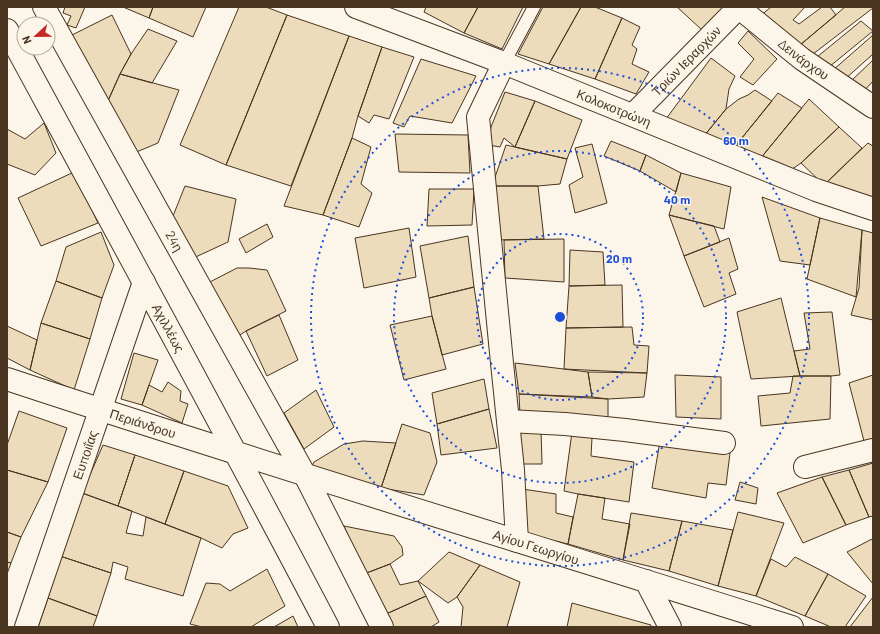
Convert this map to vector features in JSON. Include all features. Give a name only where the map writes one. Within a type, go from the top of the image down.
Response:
[{"type":"street","name":"24η","points":[[44,7],[305,475]]},
{"type":"street","name":"Κολοκοτρώνη","points":[[356,7],[504,63],[816,190],[873,209]]},
{"type":"street","name":"Δεινάρχου","points":[[738,7],[802,59],[873,107]]},
{"type":"street","name":"Τριών Ιεραρχών","points":[[633,115],[738,7]]},
{"type":"street","name":"Αχιλλέως","points":[[7,30],[236,453],[328,627]]},
{"type":"street","points":[[504,63],[478,117],[513,470],[517,541]]},
{"type":"street","name":"Ευποιΐας","points":[[26,627],[144,282]]},
{"type":"street","name":"Περιάνδρου","points":[[7,379],[280,468]]},
{"type":"street","points":[[508,421],[618,429],[724,443]]},
{"type":"street","points":[[805,467],[873,450]]},
{"type":"street","name":"Αγίου Γεωργίου","points":[[280,468],[792,627]]},
{"type":"street","points":[[305,475],[382,627]]},
{"type":"street","points":[[646,581],[670,627]]},
{"type":"lane","points":[[504,63],[534,7]]},
{"type":"building","points":[[65,7],[85,7],[76,28],[67,25],[71,16],[63,13]]},
{"type":"building","points":[[123,7],[153,7],[149,18]]},
{"type":"building","points":[[153,7],[206,7],[193,37],[149,18]]},
{"type":"building","points":[[239,7],[266,7],[287,15],[226,165],[180,145]]},
{"type":"building","points":[[426,7],[478,7],[464,33],[424,12]]},
{"type":"building","points":[[478,7],[523,7],[502,49],[464,33]]},
{"type":"building","points":[[543,7],[581,7],[549,64],[518,54]]},
{"type":"building","points":[[581,7],[595,7],[622,18],[595,79],[549,64]]},
{"type":"building","points":[[677,7],[726,7],[702,30]]},
{"type":"building","points":[[771,7],[805,7],[793,20],[799,24],[822,7],[830,7],[836,15],[800,45],[759,17]]},
{"type":"building","points":[[845,7],[873,8],[813,54],[800,45]]},
{"type":"building","points":[[112,15],[131,54],[107,103],[72,35]]},
{"type":"building","points":[[287,15],[349,36],[291,186],[226,165]]},
{"type":"building","points":[[622,18],[640,27],[632,45],[637,49],[632,64],[649,72],[636,94],[595,79]]},
{"type":"building","points":[[861,21],[873,31],[829,67],[817,57]]},
{"type":"building","points":[[148,29],[177,41],[152,83],[120,74],[131,54]]},
{"type":"building","points":[[748,31],[777,59],[753,85],[740,77],[754,59],[738,43]]},
{"type":"building","points":[[873,35],[873,54],[844,80],[832,71]]},
{"type":"building","points":[[349,36],[382,47],[352,138],[323,215],[284,206]]},
{"type":"building","points":[[382,47],[414,57],[389,119],[374,115],[369,123],[358,116]]},
{"type":"building","points":[[711,58],[735,76],[729,89],[726,109],[704,136],[666,119]]},
{"type":"building","points":[[421,59],[476,76],[452,123],[410,116],[404,127],[393,123]]},
{"type":"building","points":[[873,60],[873,81],[863,92],[850,82]]},
{"type":"building","points":[[120,74],[179,90],[158,143],[134,153],[107,103]]},
{"type":"building","points":[[755,90],[772,101],[737,144],[729,146],[704,136],[726,109],[739,99]]},
{"type":"building","points":[[505,92],[535,101],[515,147],[504,138],[500,147],[488,145],[491,127]]},
{"type":"building","points":[[778,93],[802,108],[760,159],[737,144]]},
{"type":"building","points":[[809,99],[839,127],[801,163],[788,172],[760,159]]},
{"type":"building","points":[[535,101],[582,120],[567,159],[515,147]]},
{"type":"building","points":[[44,123],[56,153],[35,175],[7,164],[7,129],[25,139]]},
{"type":"building","points":[[839,127],[862,148],[824,185],[801,163]]},
{"type":"building","points":[[395,134],[468,135],[470,173],[399,172]]},
{"type":"building","points":[[352,138],[371,147],[361,184],[372,193],[359,227],[323,215]]},
{"type":"building","points":[[611,141],[646,155],[640,171],[604,156]]},
{"type":"building","points":[[868,143],[873,146],[873,199],[824,185]]},
{"type":"building","points":[[592,144],[607,203],[575,213],[569,185],[583,177],[575,148]]},
{"type":"building","points":[[506,145],[567,159],[560,184],[538,186],[492,186]]},
{"type":"building","points":[[646,155],[681,173],[676,192],[640,171]]},
{"type":"building","points":[[74,172],[98,223],[41,246],[18,198]]},
{"type":"building","points":[[681,173],[731,187],[724,229],[669,215]]},
{"type":"building","points":[[185,186],[236,199],[228,242],[187,261],[169,226]]},
{"type":"building","points":[[492,186],[538,186],[544,239],[496,240]]},
{"type":"building","points":[[429,189],[474,189],[472,225],[427,226]]},
{"type":"building","points":[[762,197],[820,218],[810,265],[780,261]]},
{"type":"building","points":[[669,215],[714,226],[720,242],[684,256]]},
{"type":"building","points":[[820,218],[862,230],[856,297],[807,279]]},
{"type":"building","points":[[267,224],[273,237],[246,253],[239,239]]},
{"type":"building","points":[[409,228],[416,277],[364,288],[355,238]]},
{"type":"building","points":[[862,230],[873,233],[873,320],[851,315],[859,288]]},
{"type":"building","points":[[101,232],[114,265],[102,298],[56,281],[66,247]]},
{"type":"building","points":[[468,236],[474,287],[429,298],[420,246]]},
{"type":"building","points":[[729,238],[738,269],[729,273],[736,294],[704,307],[684,256]]},
{"type":"building","points":[[564,239],[564,282],[505,278],[504,240]]},
{"type":"building","points":[[570,250],[603,252],[605,285],[569,286]]},
{"type":"building","points":[[237,268],[267,270],[286,311],[246,331],[234,339],[206,284]]},
{"type":"building","points":[[56,281],[102,298],[90,339],[41,323]]},
{"type":"building","points":[[622,285],[623,327],[566,328],[569,286]]},
{"type":"building","points":[[474,287],[483,344],[442,355],[429,298]]},
{"type":"building","points":[[781,298],[800,376],[751,379],[737,312]]},
{"type":"building","points":[[832,312],[840,375],[800,376],[794,351],[810,349],[804,313]]},
{"type":"building","points":[[279,315],[298,360],[267,376],[246,331]]},
{"type":"building","points":[[432,316],[446,369],[404,380],[390,325]]},
{"type":"building","points":[[41,323],[90,339],[74,390],[30,370]]},
{"type":"building","points":[[7,326],[37,340],[30,370],[7,358]]},
{"type":"building","points":[[632,327],[634,345],[649,346],[647,373],[564,369],[566,328]]},
{"type":"building","points":[[134,353],[158,360],[142,405],[121,399]]},
{"type":"building","points":[[515,363],[588,372],[592,397],[519,394]]},
{"type":"building","points":[[588,372],[647,373],[644,397],[608,399],[592,397]]},
{"type":"building","points":[[675,375],[721,377],[721,419],[676,417]]},
{"type":"building","points":[[873,375],[873,443],[865,445],[849,383]]},
{"type":"building","points":[[793,376],[831,376],[830,419],[761,426],[758,396],[790,393]]},
{"type":"building","points":[[484,379],[489,409],[437,424],[432,393]]},
{"type":"building","points":[[168,382],[181,391],[180,401],[188,404],[182,423],[142,405],[149,385],[162,392]]},
{"type":"building","points":[[316,390],[334,427],[304,449],[284,413]]},
{"type":"building","points":[[519,394],[608,399],[608,421],[520,415]]},
{"type":"building","points":[[489,409],[497,448],[441,455],[437,424]]},
{"type":"building","points":[[19,411],[67,428],[48,482],[7,470],[7,445]]},
{"type":"building","points":[[402,424],[430,433],[437,462],[424,495],[381,488]]},
{"type":"building","points":[[519,428],[541,430],[542,464],[519,464]]},
{"type":"building","points":[[572,432],[592,438],[591,456],[634,462],[629,502],[564,491]]},
{"type":"building","points":[[363,441],[396,443],[381,488],[311,468],[314,462],[344,444]]},
{"type":"building","points":[[660,441],[730,453],[726,485],[708,483],[706,498],[652,488]]},
{"type":"building","points":[[103,445],[135,455],[118,506],[82,493]]},
{"type":"building","points":[[135,455],[184,471],[165,524],[118,506]]},
{"type":"building","points":[[873,463],[873,516],[869,517],[849,470]]},
{"type":"building","points":[[7,470],[48,482],[21,537],[7,532]]},
{"type":"building","points":[[849,470],[869,517],[846,525],[822,477]]},
{"type":"building","points":[[184,471],[228,486],[248,528],[233,534],[222,548],[165,524]]},
{"type":"building","points":[[822,477],[846,525],[803,543],[777,493]]},
{"type":"building","points":[[740,482],[758,488],[756,504],[735,500]]},
{"type":"building","points":[[522,489],[556,494],[556,513],[573,517],[568,544],[524,533]]},
{"type":"building","points":[[82,493],[132,511],[126,533],[143,536],[146,517],[201,538],[183,596],[125,579],[128,567],[113,562],[111,573],[60,556]]},
{"type":"building","points":[[578,494],[605,498],[602,519],[630,524],[623,560],[568,544]]},
{"type":"building","points":[[738,512],[784,523],[756,596],[718,586]]},
{"type":"building","points":[[631,513],[682,521],[669,571],[623,560]]},
{"type":"building","points":[[682,521],[733,530],[718,586],[669,571]]},
{"type":"building","points":[[344,526],[394,536],[402,547],[403,555],[390,564],[364,574]]},
{"type":"building","points":[[7,532],[21,537],[11,563],[7,562]]},
{"type":"building","points":[[873,539],[873,584],[847,552]]},
{"type":"building","points":[[449,552],[480,565],[457,597],[448,603],[418,581]]},
{"type":"building","points":[[60,556],[111,573],[97,616],[48,598]]},
{"type":"building","points":[[795,557],[828,574],[805,616],[756,596],[771,559],[786,567]]},
{"type":"building","points":[[7,562],[11,563],[7,574]]},
{"type":"building","points":[[390,564],[400,585],[418,581],[426,596],[384,615],[364,574]]},
{"type":"building","points":[[480,565],[520,582],[507,627],[461,627],[463,607],[457,597]]},
{"type":"building","points":[[267,569],[285,606],[251,627],[202,627],[190,624],[206,583],[220,584],[230,591]]},
{"type":"building","points":[[828,574],[866,596],[845,627],[831,627],[805,616]]},
{"type":"building","points":[[426,596],[439,622],[431,627],[391,627],[384,615]]},
{"type":"building","points":[[873,597],[873,627],[850,627]]},
{"type":"building","points":[[48,598],[97,616],[93,627],[38,627]]},
{"type":"building","points":[[572,603],[651,625],[651,627],[567,627]]},
{"type":"building","points":[[293,616],[298,627],[274,627]]}]
